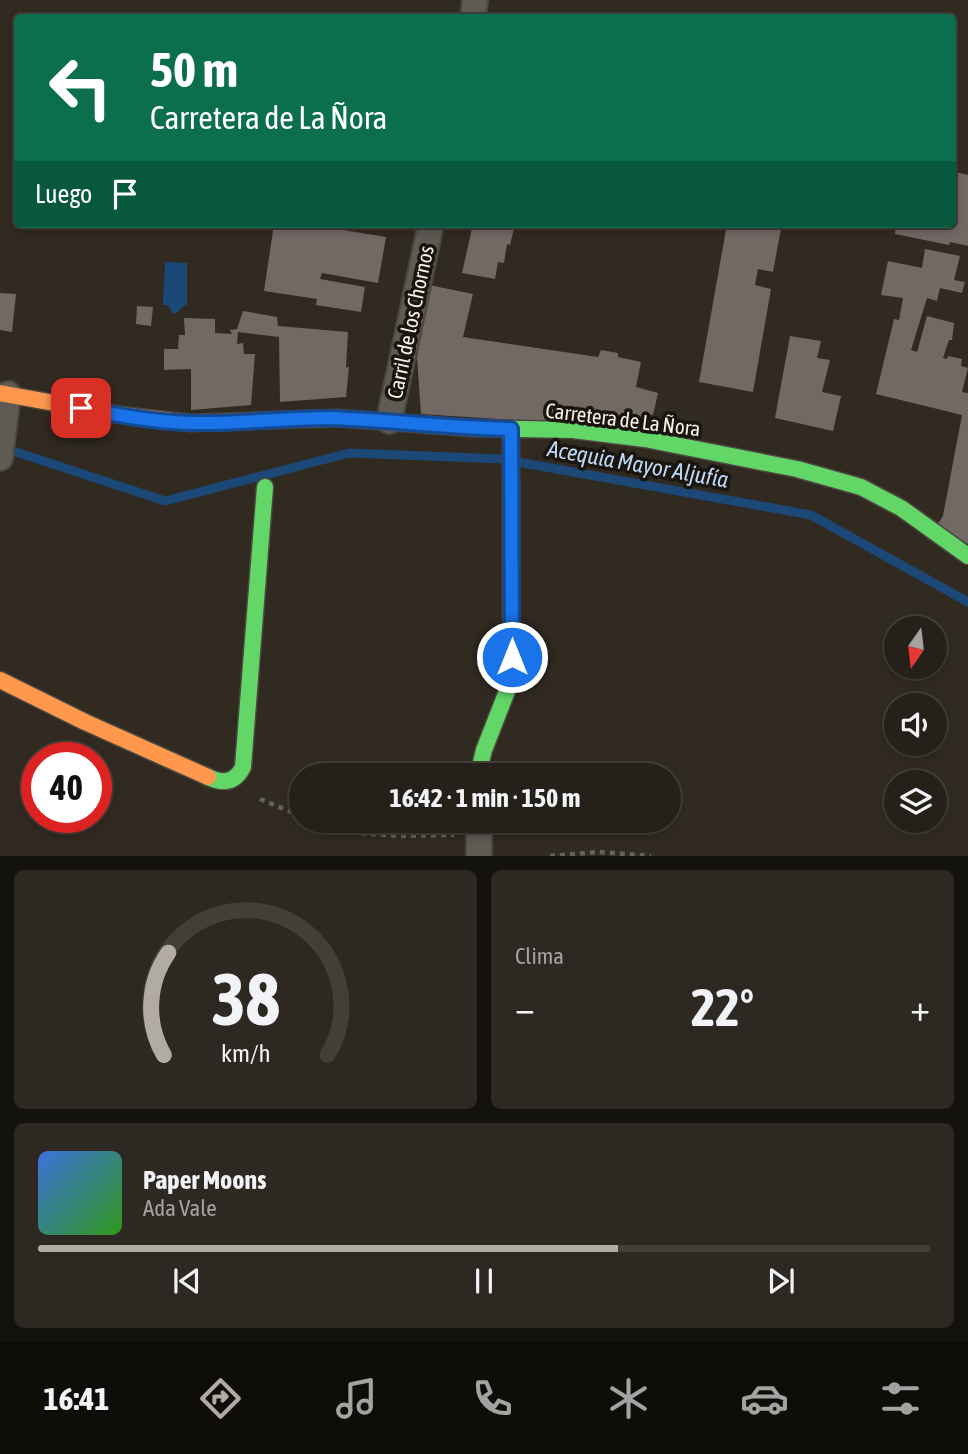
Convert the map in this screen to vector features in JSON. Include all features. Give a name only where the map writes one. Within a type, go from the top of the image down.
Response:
[{"type":"main road","name":"Carretera de La Ñora","points":[[4,394],[120,415],[191,423],[328,418],[471,428],[573,430],[645,439],[797,469],[860,487],[901,508],[968,556]]},
{"type":"main road","points":[[480,763],[511,681],[511,429]]},
{"type":"main road","points":[[0,680],[216,781],[234,780],[243,767],[265,487]]},
{"type":"street","name":"Carril de los Chornos","points":[[389,421],[430,228]]},
{"type":"street","points":[[1,446],[4,394]]},
{"type":"path","points":[[234,780],[260,799],[289,811]]},
{"type":"path","points":[[358,833],[399,836],[460,835],[479,839]]},
{"type":"path","points":[[550,856],[599,852],[651,856]]},
{"type":"water","points":[[165,262],[187,263],[187,305],[177,313],[172,313],[168,305],[163,305]]},
{"type":"building","points":[[956,172],[968,175],[968,246],[895,234],[896,228],[956,228]]},
{"type":"building","points":[[273,228],[331,228],[386,237],[378,283],[322,273],[320,279],[365,287],[361,312],[316,305],[317,299],[264,291]]},
{"type":"building","points":[[472,228],[514,228],[510,245],[507,244],[504,263],[498,262],[495,279],[462,273]]},
{"type":"building","points":[[726,228],[781,229],[773,272],[758,269],[755,285],[771,289],[753,392],[699,382]]},
{"type":"building","points":[[925,249],[960,256],[954,280],[965,282],[962,293],[940,288],[937,301],[927,298],[911,350],[917,352],[927,316],[954,323],[952,340],[949,340],[943,358],[947,359],[948,356],[962,359],[961,366],[968,368],[962,392],[968,393],[968,544],[937,525],[943,516],[962,415],[876,394],[894,319],[899,320],[903,298],[881,295],[888,261],[922,268]]},
{"type":"building","points":[[429,285],[473,294],[463,337],[598,357],[601,350],[641,362],[636,387],[658,393],[653,415],[645,413],[642,428],[421,414],[417,358]]},
{"type":"building","points":[[0,293],[16,294],[12,332],[0,330]]},
{"type":"building","points":[[137,306],[153,307],[151,326],[136,324]]},
{"type":"building","points":[[243,311],[277,317],[278,326],[348,332],[346,397],[280,402],[279,337],[238,332],[237,344],[243,343],[244,354],[255,354],[251,405],[191,410],[191,369],[164,370],[164,349],[178,349],[179,335],[185,335],[184,318],[215,319],[215,333],[232,334],[230,330],[237,329]]},
{"type":"building","points":[[790,336],[821,341],[817,358],[830,360],[822,392],[841,396],[833,431],[775,418]]},
{"type":"waterway","name":"Acequia Mayor Aljufía","points":[[4,448],[165,501],[349,453],[504,459]]},
{"type":"waterway","name":"Acequia Mayor Aljufía","points":[[518,462],[811,515],[968,602]]},
{"type":"traffic: fast","points":[[337,418],[471,428],[573,430],[645,439],[797,469],[861,487],[901,508],[968,556]]},
{"type":"traffic: fast","points":[[481,763],[511,681],[511,429]]},
{"type":"traffic: fast","points":[[208,777],[228,781],[243,767],[265,487]]},
{"type":"traffic: slow","points":[[0,393],[120,415],[191,423],[337,418]]},
{"type":"traffic: slow","points":[[0,680],[85,722],[208,777]]},
{"type":"route","points":[[81,408],[191,423],[328,418],[511,429],[512,657]]}]
